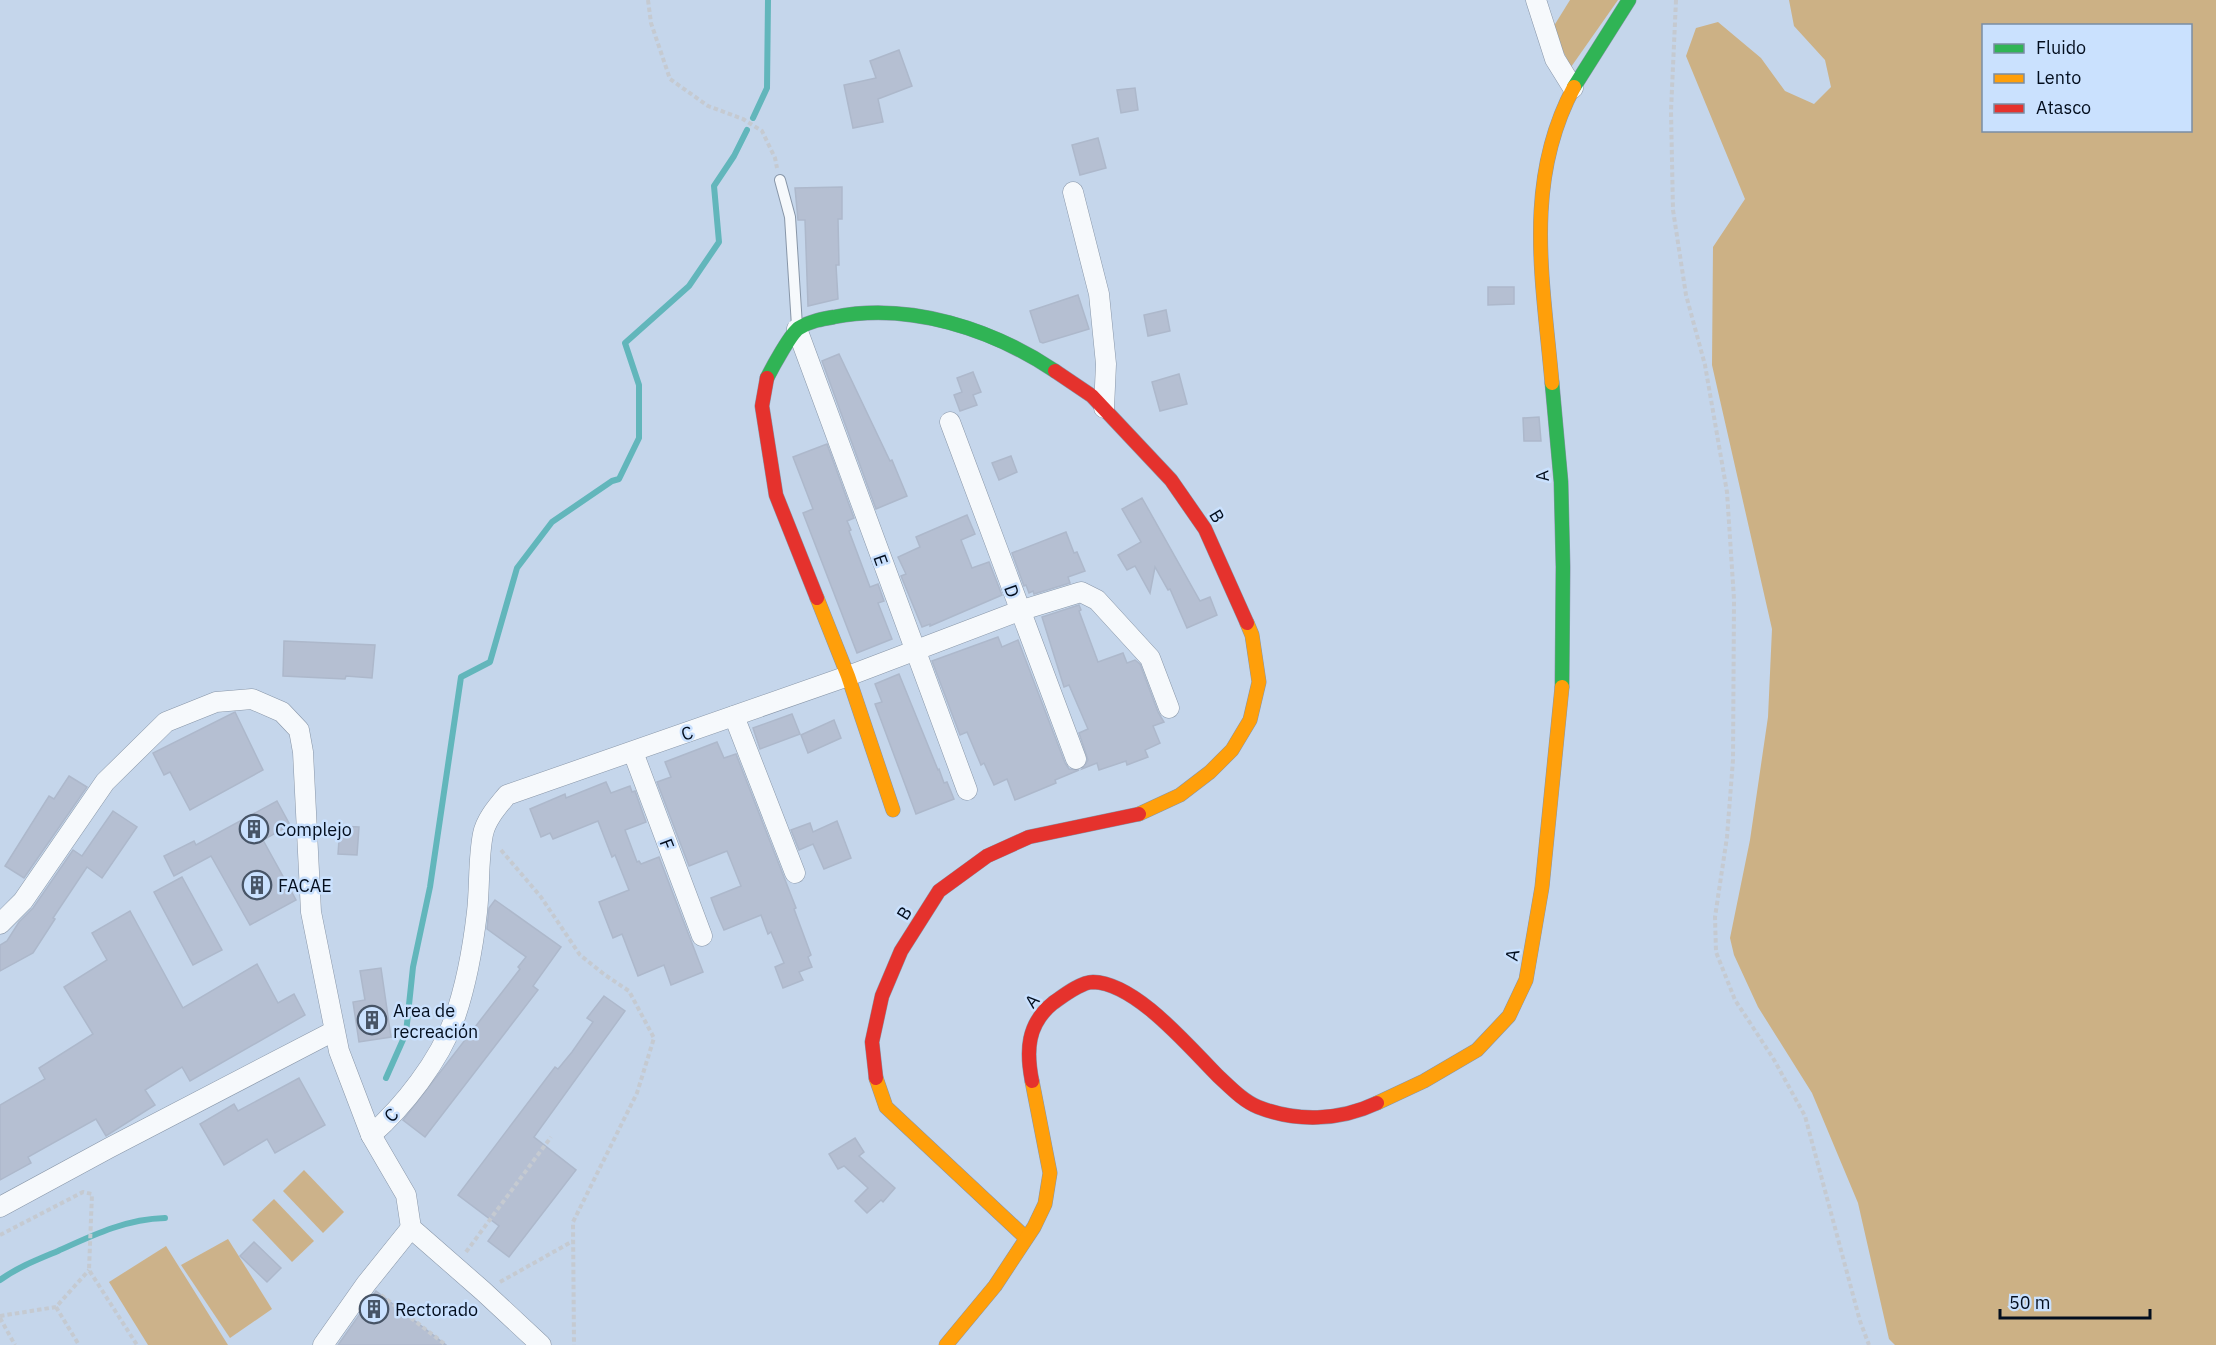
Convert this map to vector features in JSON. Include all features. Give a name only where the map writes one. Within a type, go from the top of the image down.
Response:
[{"type":"street","points":[[1536,0],[1555,58],[1573,88]]},
{"type":"street","name":"A","points":[[946,1345],[995,1286],[1034,1227],[1045,1204],[1050,1173],[1028,1059],[1034,1026],[1052,1004],[1077,988],[1092,982],[1114,987],[1145,1004],[1232,1089],[1256,1106],[1293,1117],[1337,1117],[1373,1105],[1424,1081],[1477,1050],[1509,1016],[1526,980],[1542,887],[1562,691],[1561,482],[1542,267],[1540,222],[1543,176],[1555,126],[1573,88],[1629,0]]},
{"type":"street","points":[[1073,192],[1099,294],[1106,364],[1104,408]]},
{"type":"street","name":"B","points":[[797,329],[814,321],[854,313],[936,318],[977,332],[1034,357],[1092,396],[1171,480],[1205,529],[1252,635],[1259,682],[1250,720],[1232,750],[1210,772],[1180,795],[1144,813],[1029,837],[987,856],[939,891],[902,951],[882,996],[872,1042],[876,1083],[886,1107],[1026,1238]]},
{"type":"street","points":[[797,329],[767,377],[762,406],[776,495],[848,676],[893,810]]},
{"type":"street","name":"E","points":[[797,329],[967,790]]},
{"type":"street","name":"D","points":[[950,422],[1076,759]]},
{"type":"street","name":"C","points":[[371,1135],[393,1116],[434,1060],[454,1021],[477,914],[483,832],[492,814],[507,795],[848,676],[1019,610],[1081,592],[1097,600],[1150,658],[1168,708]]},
{"type":"street","points":[[0,924],[23,901],[105,782],[166,722],[216,702],[252,699],[282,712],[299,730],[303,752],[311,912],[334,1031],[339,1051],[371,1135],[406,1195],[411,1228],[483,1291],[530,1342]]},
{"type":"street","points":[[734,716],[795,873]]},
{"type":"street","name":"F","points":[[633,752],[702,936]]},
{"type":"street","points":[[0,1207],[119,1142],[334,1031]]},
{"type":"street","points":[[323,1345],[366,1284],[411,1228]]},
{"type":"lane","points":[[780,180],[790,217],[797,329]]},
{"type":"path","points":[[648,0],[651,22],[670,80],[708,106],[743,119],[762,131],[775,158],[780,180]]},
{"type":"path","points":[[1676,0],[1671,111],[1673,210],[1686,296],[1705,365],[1727,492],[1734,599],[1732,760],[1727,837],[1715,917],[1716,952],[1735,1000],[1773,1058],[1805,1116],[1860,1321],[1869,1345]]},
{"type":"path","points":[[483,832],[507,856],[541,897],[580,955],[629,991],[654,1038],[637,1093],[573,1222],[574,1345]]},
{"type":"path","points":[[455,1267],[551,1137]]},
{"type":"path","points":[[0,1235],[83,1192],[92,1194],[89,1270],[137,1345]]},
{"type":"path","points":[[483,1291],[573,1241]]},
{"type":"path","points":[[15,1345],[0,1317],[56,1307],[89,1270]]},
{"type":"path","points":[[366,1284],[446,1345]]},
{"type":"path","points":[[56,1307],[79,1345]]},
{"type":"shaded area","points":[[1570,0],[1618,0],[1571,67],[1552,29]]},
{"type":"shaded area","points":[[1789,0],[2216,0],[2216,1345],[1895,1345],[1889,1339],[1858,1203],[1812,1093],[1758,1007],[1734,955],[1730,938],[1750,840],[1768,717],[1772,629],[1712,365],[1713,247],[1745,199],[1686,56],[1696,28],[1718,22],[1761,58],[1785,91],[1814,104],[1831,87],[1825,60],[1794,26]]},
{"type":"shaded area","points":[[304,1170],[344,1212],[323,1233],[283,1191]]},
{"type":"shaded area","points":[[274,1199],[314,1241],[292,1262],[252,1220]]},
{"type":"shaded area","points":[[228,1239],[272,1309],[230,1338],[181,1265]]},
{"type":"shaded area","points":[[166,1246],[228,1345],[148,1345],[109,1282]]},
{"type":"building","points":[[899,50],[912,86],[878,99],[883,122],[853,128],[844,85],[876,78],[870,61]]},
{"type":"building","points":[[1135,88],[1138,110],[1121,113],[1117,90]]},
{"type":"building","points":[[1098,138],[1106,168],[1080,175],[1072,145]]},
{"type":"building","points":[[842,187],[842,219],[838,219],[839,265],[836,265],[838,299],[808,306],[805,220],[798,220],[795,188]]},
{"type":"building","points":[[1488,287],[1514,287],[1514,304],[1488,305]]},
{"type":"building","points":[[1078,295],[1089,329],[1040,342],[1030,311]]},
{"type":"building","points":[[1166,310],[1170,331],[1148,336],[1144,315]]},
{"type":"building","points":[[839,354],[890,461],[892,460],[907,496],[876,509],[822,361]]},
{"type":"building","points":[[973,372],[981,392],[973,395],[977,405],[960,411],[954,395],[962,392],[957,378]]},
{"type":"building","points":[[1179,374],[1187,404],[1160,411],[1152,382]]},
{"type":"building","points":[[1539,417],[1541,441],[1524,441],[1523,418]]},
{"type":"building","points":[[827,444],[854,518],[847,521],[851,530],[849,531],[870,587],[878,584],[884,601],[878,603],[892,639],[857,653],[803,513],[813,509],[793,457]]},
{"type":"building","points":[[1011,456],[1017,472],[999,480],[992,463]]},
{"type":"building","points":[[1142,498],[1200,601],[1210,597],[1217,615],[1187,628],[1170,589],[1168,590],[1155,567],[1150,593],[1135,566],[1127,570],[1118,555],[1141,542],[1122,509]]},
{"type":"building","points":[[967,515],[975,534],[961,540],[972,568],[989,562],[1002,595],[930,626],[930,624],[922,627],[901,576],[906,574],[898,557],[920,547],[916,537]]},
{"type":"building","points":[[1066,532],[1074,553],[1077,552],[1085,571],[1068,577],[1070,583],[1034,594],[1033,591],[1029,593],[1026,585],[1024,586],[1012,553]]},
{"type":"building","points":[[1079,605],[1081,610],[1079,611],[1098,662],[1123,653],[1127,663],[1135,660],[1140,664],[1164,722],[1153,726],[1160,743],[1145,750],[1148,757],[1127,765],[1126,761],[1099,770],[1097,763],[1082,769],[1088,760],[1079,733],[1088,729],[1069,685],[1064,687],[1042,617]]},
{"type":"building","points":[[998,637],[1002,647],[1018,640],[1065,763],[1069,769],[1079,770],[1055,780],[1056,783],[1015,800],[1007,779],[994,785],[984,763],[981,765],[967,732],[960,735],[932,661]]},
{"type":"building","points":[[284,641],[375,645],[372,678],[283,676]]},
{"type":"building","points":[[899,674],[938,770],[944,783],[947,782],[954,799],[916,814],[875,704],[882,702],[875,684]]},
{"type":"building","points":[[235,712],[263,770],[190,810],[170,772],[164,775],[153,753]]},
{"type":"building","points":[[792,714],[800,734],[760,749],[753,728]]},
{"type":"building","points":[[834,720],[841,738],[808,753],[801,735]]},
{"type":"building","points":[[717,742],[724,758],[736,754],[796,908],[794,909],[811,955],[808,957],[812,967],[799,972],[803,980],[783,988],[775,967],[784,963],[771,932],[768,934],[761,915],[724,930],[717,914],[711,898],[741,886],[727,851],[689,866],[657,782],[671,777],[665,762]]},
{"type":"building","points":[[69,776],[87,787],[24,878],[5,866],[49,796],[54,799]]},
{"type":"building","points":[[606,782],[611,793],[630,786],[632,792],[635,791],[646,822],[625,830],[637,862],[641,864],[659,857],[703,972],[671,985],[664,965],[638,976],[622,934],[613,938],[599,902],[629,890],[615,855],[612,857],[598,821],[553,839],[550,833],[541,837],[530,809],[565,794],[566,798]]},
{"type":"building","points":[[277,801],[290,825],[263,840],[296,900],[250,925],[211,856],[174,876],[164,856],[194,841],[196,845]]},
{"type":"building","points":[[113,811],[137,827],[102,878],[87,867],[33,953],[0,971],[0,945],[7,941],[19,922],[33,908],[73,850],[82,856]]},
{"type":"building","points":[[837,821],[851,858],[824,869],[813,844],[799,850],[791,830],[810,823],[813,832]]},
{"type":"building","points":[[340,826],[359,827],[357,855],[338,854]]},
{"type":"building","points":[[182,877],[222,950],[193,965],[154,892]]},
{"type":"building","points":[[495,900],[561,947],[533,986],[538,990],[425,1137],[403,1120],[520,969],[518,967],[526,957],[487,929],[489,908]]},
{"type":"building","points":[[130,911],[183,1008],[257,964],[278,1003],[294,994],[305,1015],[190,1081],[182,1067],[145,1090],[155,1105],[106,1136],[96,1119],[28,1157],[31,1163],[0,1180],[0,1105],[45,1079],[39,1068],[93,1034],[64,987],[107,960],[92,933]]},
{"type":"building","name":"Area de recreación","points":[[381,968],[391,1037],[359,1042],[353,1002],[365,1000],[360,971]]},
{"type":"building","points":[[604,996],[625,1011],[534,1137],[576,1170],[509,1257],[488,1241],[499,1226],[458,1195],[555,1067],[558,1069],[572,1052],[593,1022],[587,1018]]},
{"type":"building","points":[[299,1078],[325,1125],[275,1153],[267,1139],[224,1165],[200,1124],[234,1104],[238,1111]]},
{"type":"building","points":[[855,1138],[864,1152],[859,1156],[895,1188],[883,1202],[881,1200],[867,1213],[855,1201],[868,1188],[844,1166],[838,1169],[829,1154]]},
{"type":"building","points":[[254,1242],[281,1268],[267,1282],[240,1256]]},
{"type":"building","name":"Rectorado","points":[[376,1291],[446,1345],[338,1345]]},
{"type":"waterway","points":[[753,118],[767,88],[768,0]]},
{"type":"waterway","points":[[386,1078],[406,1033],[413,967],[430,887],[461,677],[490,662],[517,568],[552,522],[612,481],[619,479],[639,438],[639,385],[625,343],[689,286],[719,242],[714,186],[734,156],[747,130]]},
{"type":"waterway","points":[[0,1280],[29,1264],[110,1229],[137,1221],[165,1218]]},
{"type":"traffic: fast","points":[[1574,87],[1629,0]]},
{"type":"traffic: fast","points":[[767,378],[787,343],[799,328],[821,320],[863,313],[921,316],[949,323],[1005,343],[1055,371]]},
{"type":"traffic: fast","points":[[1552,383],[1561,482],[1562,687]]},
{"type":"traffic: slow","points":[[1552,383],[1544,307],[1540,232],[1542,195],[1548,159],[1558,123],[1574,87]]},
{"type":"traffic: slow","points":[[817,598],[848,676],[893,810]]},
{"type":"traffic: slow","points":[[1139,814],[1180,795],[1210,772],[1232,750],[1250,720],[1259,682],[1252,635],[1247,623]]},
{"type":"traffic: slow","points":[[1377,1103],[1424,1081],[1477,1050],[1509,1016],[1526,980],[1542,887],[1562,687]]},
{"type":"traffic: slow","points":[[876,1078],[886,1107],[1026,1238]]},
{"type":"traffic: slow","points":[[946,1345],[995,1286],[1034,1227],[1045,1204],[1050,1173],[1032,1081]]},
{"type":"traffic: jam","points":[[1055,371],[1092,396],[1171,480],[1205,529],[1247,623]]},
{"type":"traffic: jam","points":[[767,378],[762,406],[776,495],[817,598]]},
{"type":"traffic: jam","points":[[876,1078],[872,1042],[882,996],[901,951],[939,891],[987,856],[1029,837],[1139,814]]},
{"type":"traffic: jam","points":[[1032,1081],[1029,1049],[1033,1029],[1038,1020],[1053,1003],[1078,987],[1093,982],[1110,985],[1144,1005],[1161,1018],[1232,1089],[1258,1107],[1287,1115],[1318,1117],[1348,1113],[1377,1103]]},
{"type":"place","name":"Complejo","points":[[254,829]]},
{"type":"place","name":"FACAE","points":[[257,885]]},
{"type":"place","name":"Area de recreación","points":[[372,1020]]},
{"type":"place","name":"Rectorado","points":[[374,1309]]}]
